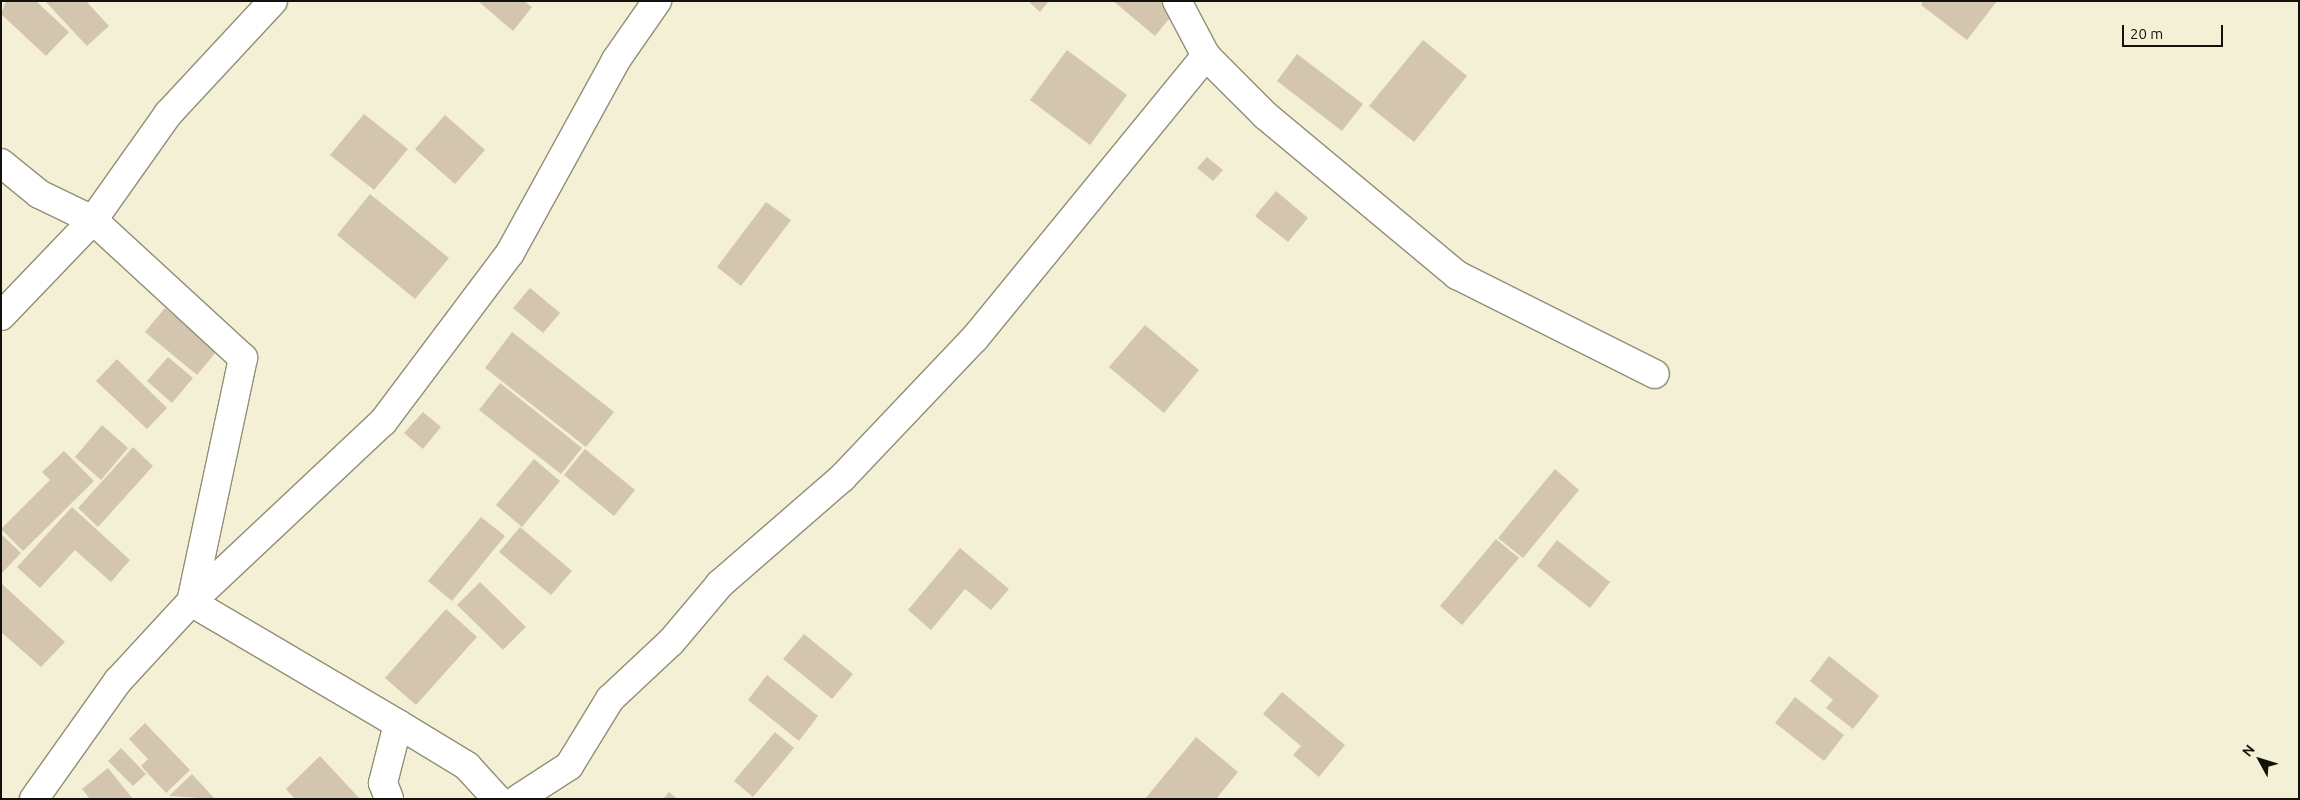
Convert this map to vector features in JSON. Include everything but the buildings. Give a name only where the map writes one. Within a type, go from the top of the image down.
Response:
[{"type":"street","points":[[1,316],[93,220],[168,114],[273,1]]},
{"type":"street","points":[[34,799],[118,681],[191,602],[383,422],[510,253],[616,60],[657,1]]},
{"type":"street","points":[[1177,1],[1206,56],[1332,175],[1457,275],[1655,374]]},
{"type":"street","points":[[518,799],[569,766],[610,699],[671,642],[720,584],[842,478],[975,338],[1206,56]]},
{"type":"street","points":[[1,163],[39,194],[93,220],[243,358],[191,602]]},
{"type":"street","points":[[191,602],[467,766],[497,799]]},
{"type":"street","points":[[389,799],[383,783],[398,724]]}]
